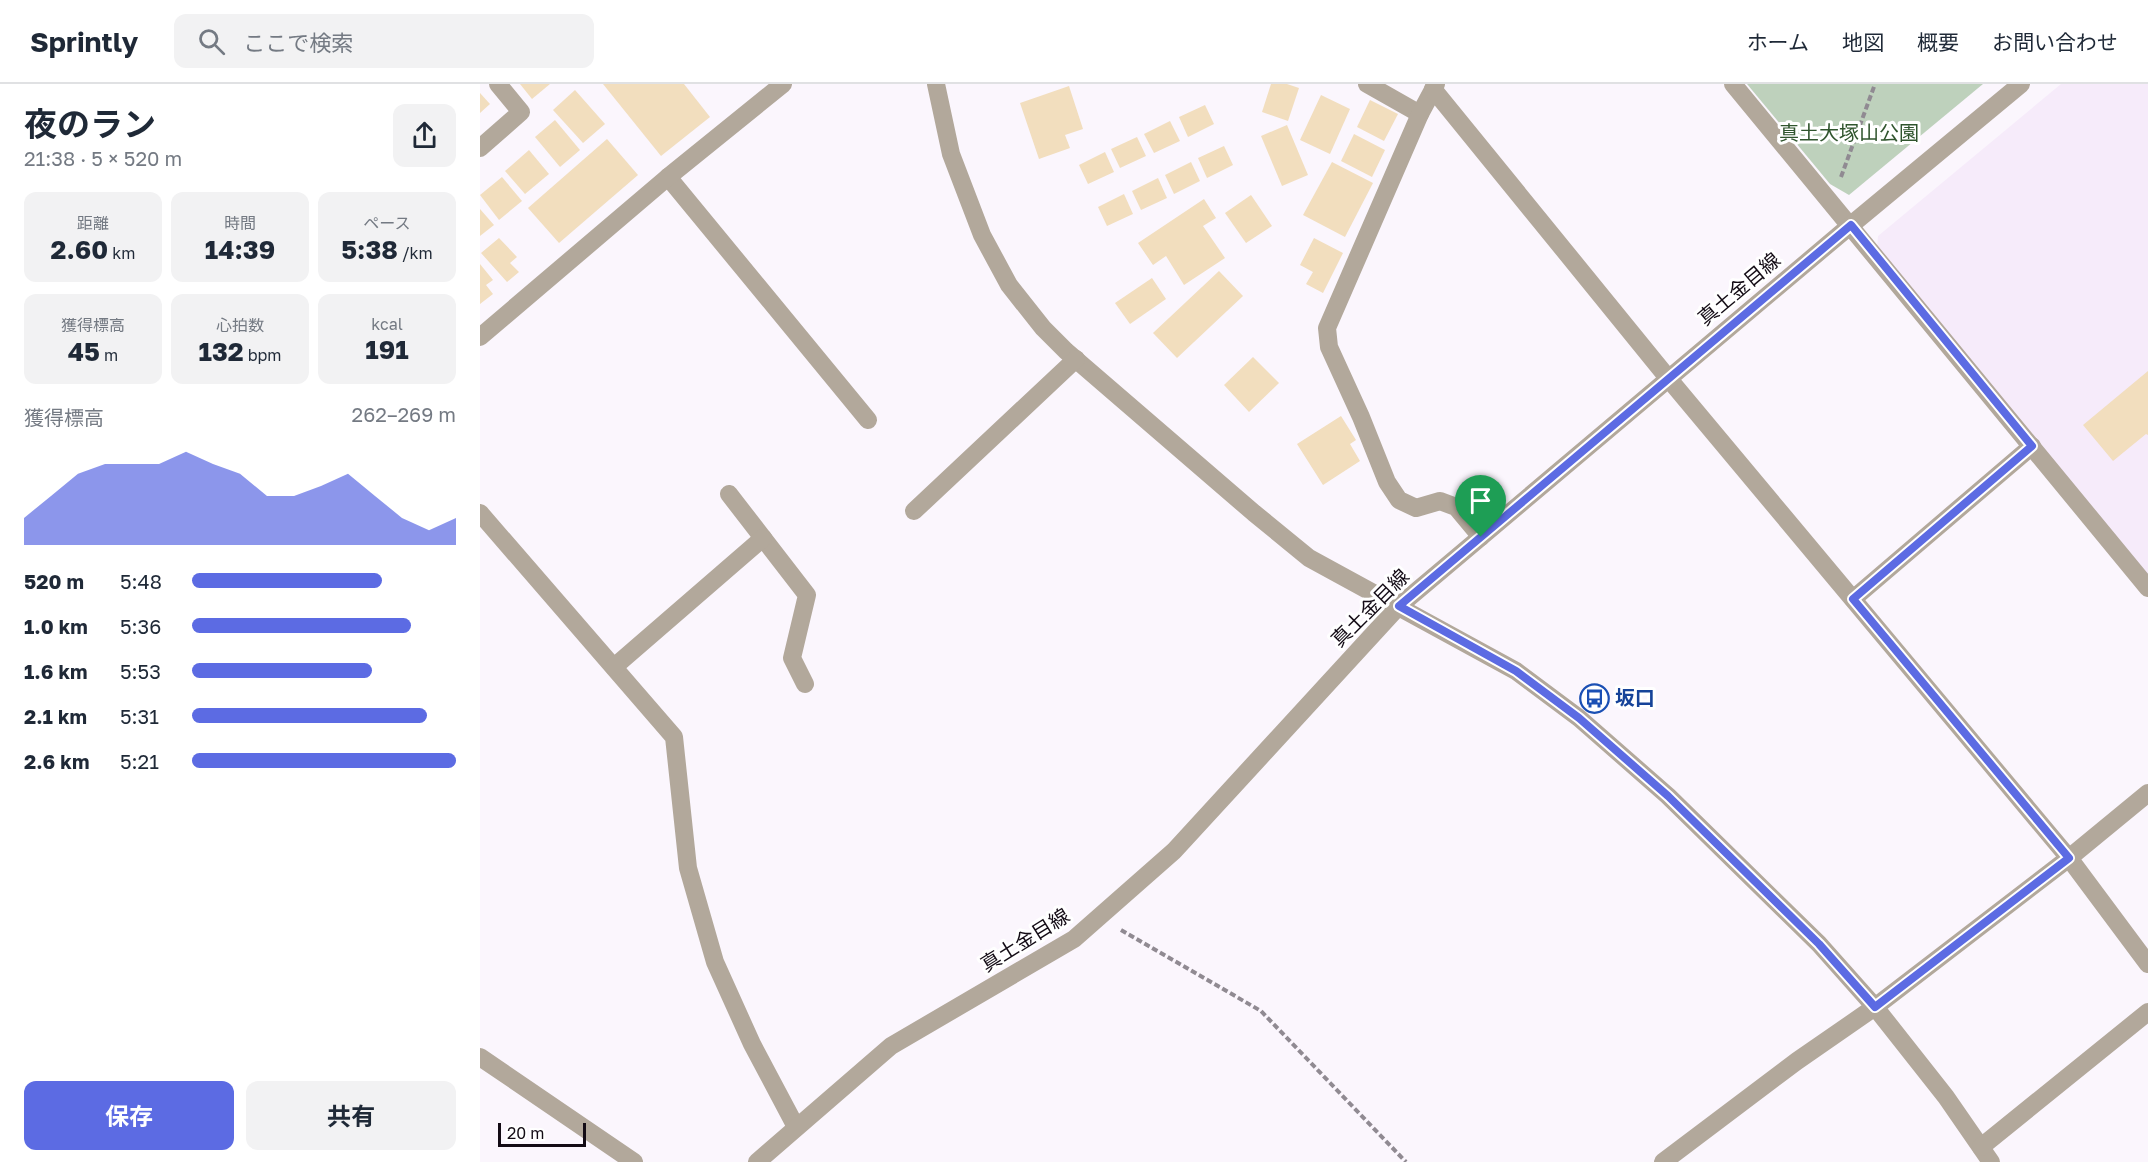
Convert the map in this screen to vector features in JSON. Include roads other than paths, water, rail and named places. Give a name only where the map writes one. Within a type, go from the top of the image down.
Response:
[{"type":"street","points":[[480,148],[521,112],[498,84]]},
{"type":"street","points":[[480,337],[668,177],[783,84]]},
{"type":"street","points":[[936,84],[951,154],[982,235],[1009,285],[1043,328],[1254,513],[1309,558],[1516,671],[1579,718],[1676,804],[1819,944],[1875,1007],[1946,1097],[1986,1155],[2148,1012]]},
{"type":"street","points":[[1367,84],[1420,114]]},
{"type":"street","points":[[1733,84],[2148,588]]},
{"type":"street","name":"真土金目線","points":[[757,1162],[891,1046],[1074,939],[1174,851],[1399,606],[2021,84]]},
{"type":"street","points":[[1481,537],[1456,507],[1440,501],[1416,508],[1399,500],[1387,482],[1329,347],[1327,328],[1420,114],[1435,87],[1668,378],[2069,858],[2148,964]]},
{"type":"street","points":[[668,177],[868,420]]},
{"type":"street","points":[[914,511],[1076,359]]},
{"type":"street","points":[[1853,599],[2032,446]]},
{"type":"street","points":[[729,494],[807,595],[792,658],[806,684]]},
{"type":"street","points":[[480,513],[674,737],[688,868],[715,962],[752,1044],[796,1127]]},
{"type":"street","points":[[614,667],[763,538]]},
{"type":"street","points":[[1663,1162],[1797,1061],[1875,1007],[2069,858],[2148,793]]},
{"type":"street","points":[[480,1057],[634,1162]]},
{"type":"place","name":"坂口","points":[[1594,698]]},
{"type":"park label","name":"真土大塚山公園","points":[[1849,133]]}]
